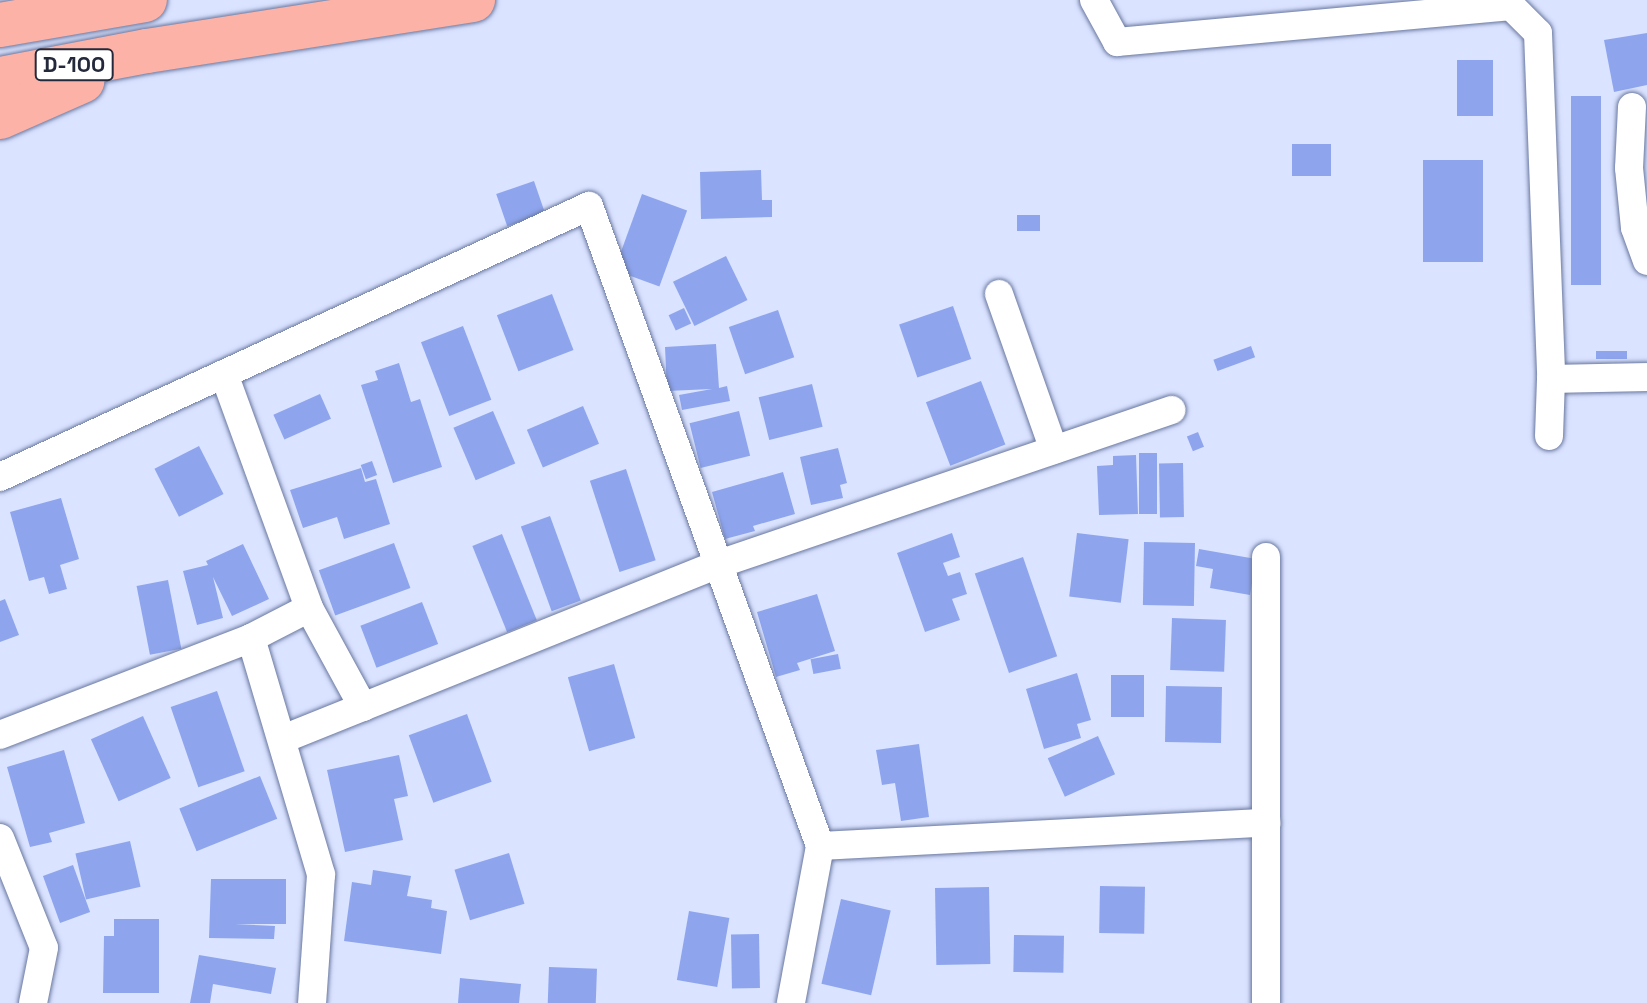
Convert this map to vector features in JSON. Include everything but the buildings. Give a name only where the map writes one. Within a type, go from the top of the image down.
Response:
[{"type":"highway","name":"D-100","points":[[0,25],[145,0]]},
{"type":"highway","name":"D-100","points":[[0,79],[147,51],[473,0]]},
{"type":"highway","points":[[0,117],[147,51]]},
{"type":"street","points":[[1094,0],[1117,42],[1524,3],[1538,33],[1551,379],[1549,436]]},
{"type":"street","points":[[1632,107],[1629,168],[1635,228],[1647,261]]},
{"type":"street","points":[[0,477],[589,206],[820,846],[791,1003]]},
{"type":"street","points":[[999,294],[1054,450]]},
{"type":"street","points":[[224,374],[309,608],[363,707]]},
{"type":"street","points":[[1551,379],[1647,377]]},
{"type":"street","points":[[283,739],[719,564],[1171,410]]},
{"type":"street","points":[[1266,557],[1266,1003]]},
{"type":"street","points":[[0,735],[251,638],[309,608]]},
{"type":"street","points":[[251,638],[321,875],[312,1003]]},
{"type":"street","points":[[820,846],[1266,823]]},
{"type":"street","points":[[0,838],[44,948],[33,1003]]}]
